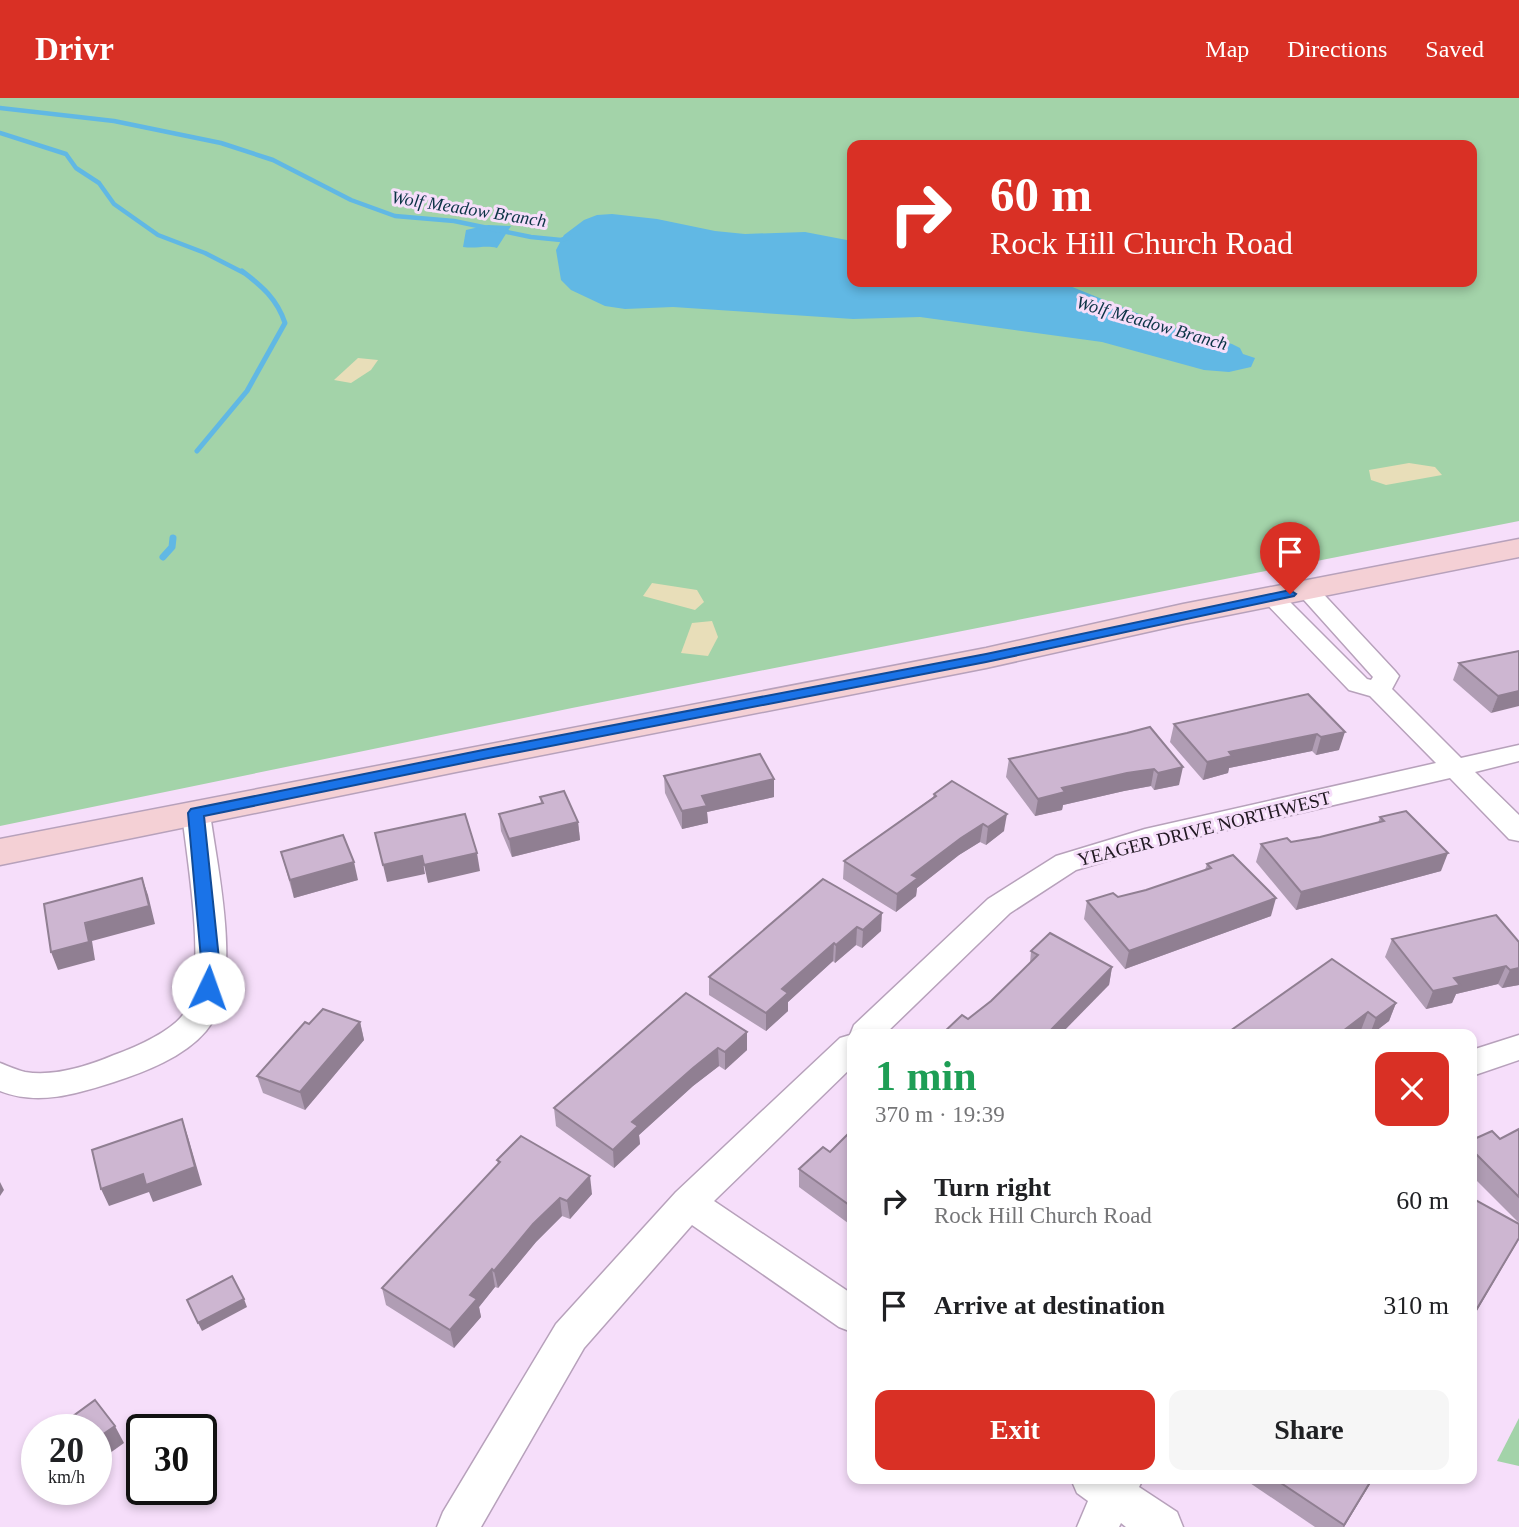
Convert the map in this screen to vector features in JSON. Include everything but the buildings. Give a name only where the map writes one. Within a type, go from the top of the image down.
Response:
[{"type":"main road","points":[[0,852],[483,754],[986,658],[1519,548]]},
{"type":"street","points":[[1290,594],[1358,685],[1378,690],[1519,832]]},
{"type":"street","points":[[1290,594],[1386,676],[1378,690]]},
{"type":"street","name":"YEAGER DRIVE NORTHWEST","points":[[870,1029],[999,906],[1066,863],[1145,839],[1519,753]]},
{"type":"street","points":[[0,1076],[20,1084],[50,1084],[101,1074],[138,1062],[171,1042],[200,1015],[208,988],[210,959],[196,813]]},
{"type":"street","points":[[1477,1061],[1519,1047]]},
{"type":"street","points":[[458,1527],[570,1336],[689,1203],[847,1052]]},
{"type":"street","points":[[689,1203],[847,1312]]},
{"type":"street","points":[[1106,1494],[1162,1527]]},
{"type":"green space","points":[[0,98],[1519,98],[1519,521],[572,708],[0,826]]},
{"type":"green space","points":[[1519,1418],[1519,1466],[1497,1461]]},
{"type":"sand","points":[[358,358],[378,360],[371,370],[351,383],[334,380]]},
{"type":"sand","points":[[1409,463],[1435,467],[1442,475],[1386,485],[1371,480],[1369,470]]},
{"type":"sand","points":[[652,583],[697,590],[704,602],[695,610],[643,596]]},
{"type":"sand","points":[[712,621],[718,637],[708,656],[681,653],[692,623]]},
{"type":"water","points":[[597,215],[657,219],[715,231],[745,234],[805,232],[847,240],[847,287],[1072,287],[1171,327],[1232,344],[1240,348],[1243,354],[1255,358],[1251,367],[1229,372],[1204,370],[1102,342],[920,317],[853,319],[673,307],[625,309],[605,306],[571,290],[561,280],[556,250],[564,235],[584,220]]},
{"type":"water","points":[[488,225],[511,226],[497,248],[463,247],[466,230]]},
{"type":"waterway","name":"Wolf Meadow Branch","points":[[0,108],[114,121],[221,143],[273,160],[351,200],[395,216],[454,221],[531,237],[561,240],[570,237]]},
{"type":"waterway","points":[[0,133],[66,154],[76,168],[99,183],[114,204],[158,235],[205,253],[244,273]]},
{"type":"waterway","points":[[197,451],[247,391],[285,323],[268,294],[242,271]]},
{"type":"waterway","points":[[163,557],[172,547],[173,538]]},
{"type":"route","points":[[208,988],[210,959],[196,813],[483,754],[986,658],[1183,614],[1290,594]]}]
